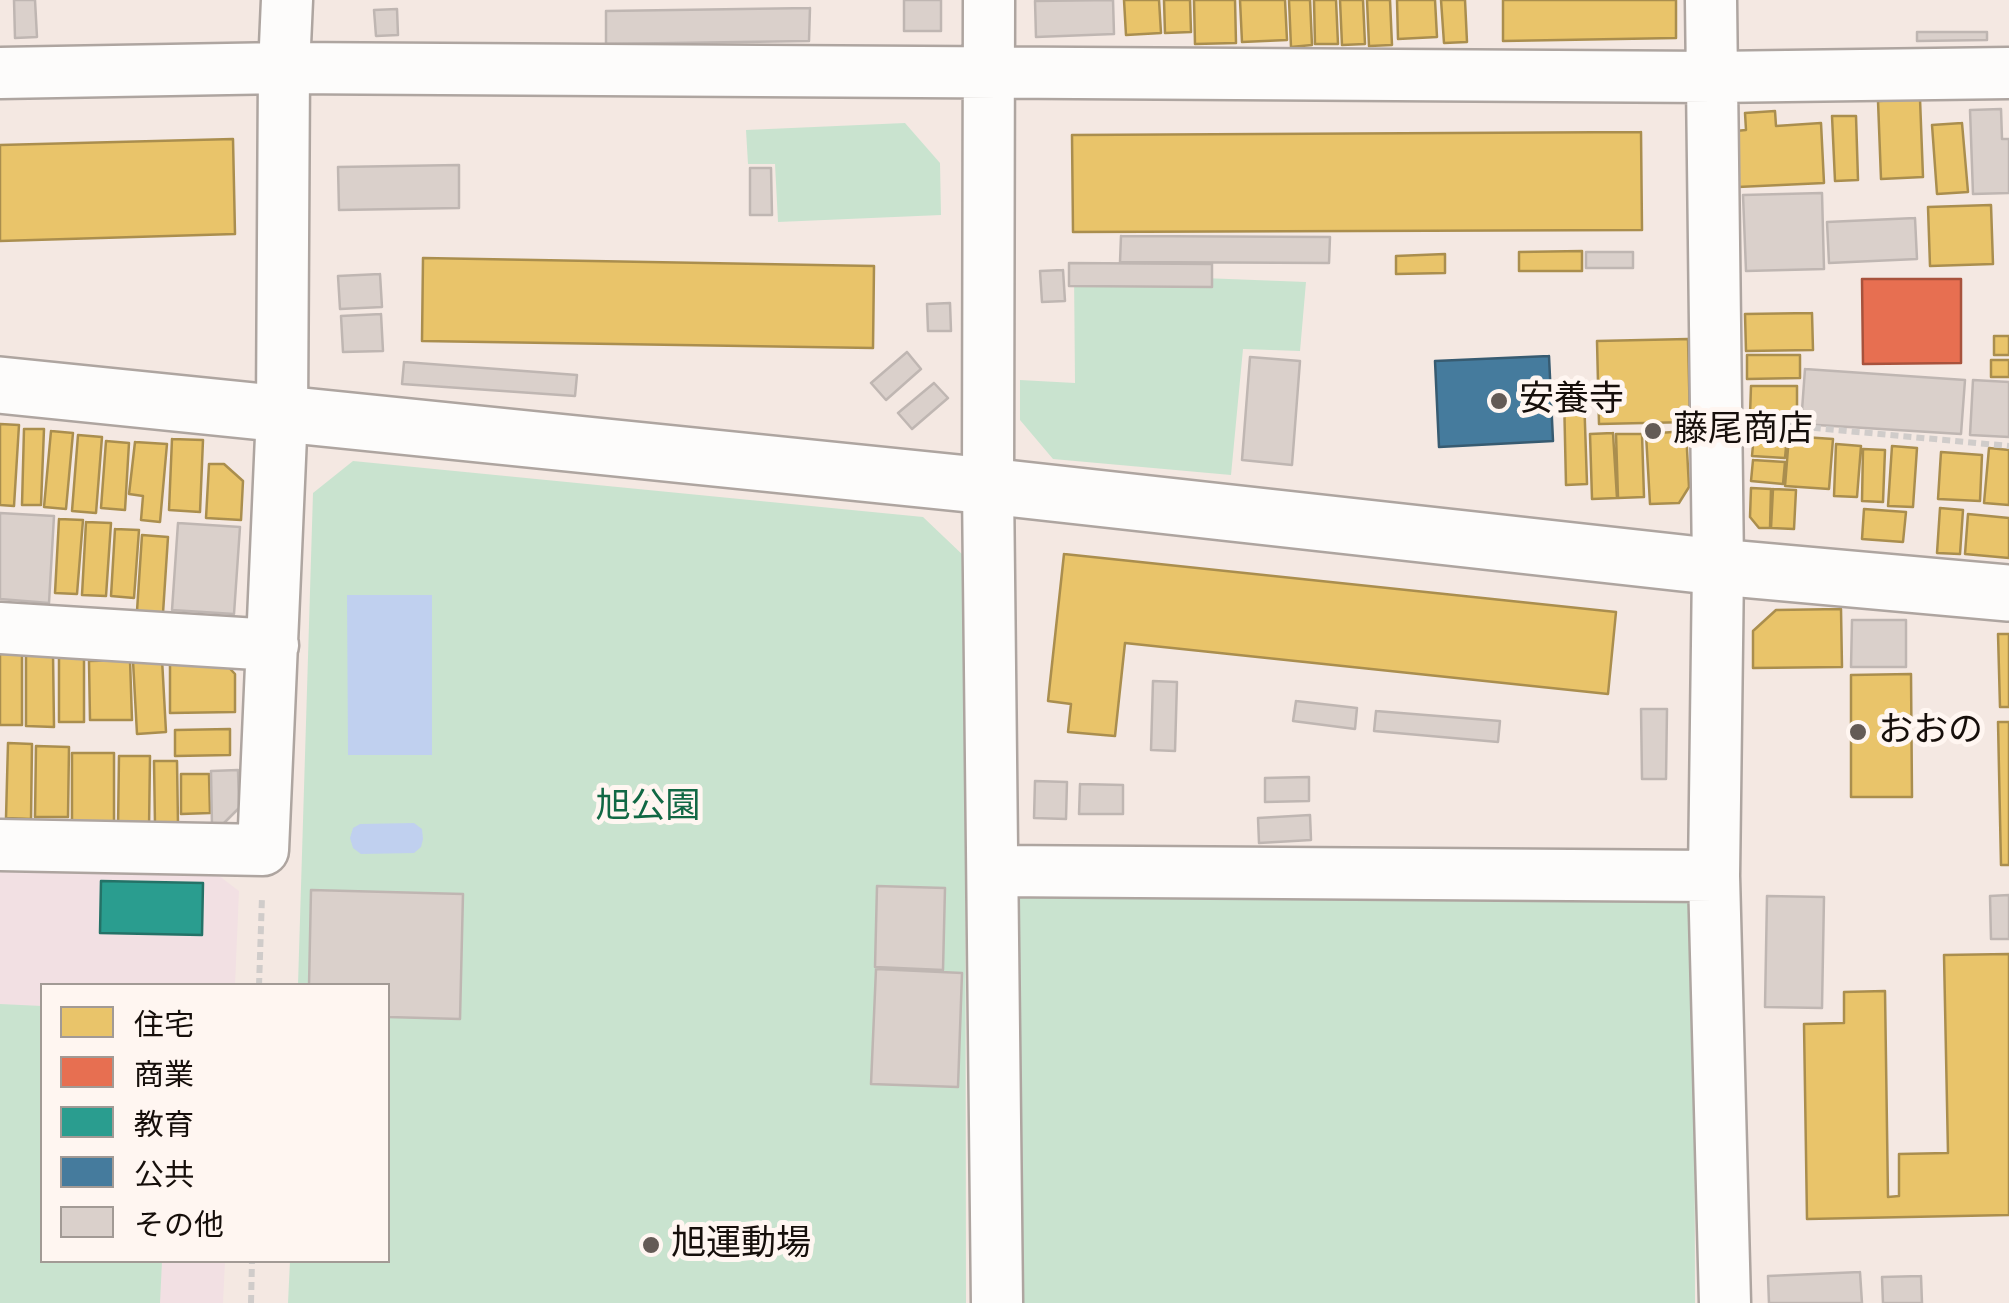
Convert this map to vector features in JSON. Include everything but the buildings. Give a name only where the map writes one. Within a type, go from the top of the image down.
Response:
[{"type":"street","points":[[0,845],[263,850],[282,412],[287,0]]},
{"type":"street","points":[[989,0],[988,486],[998,1303]]},
{"type":"street","points":[[1711,0],[1718,567],[1714,876],[1726,1303]]},
{"type":"street","points":[[0,73],[284,68],[1713,77],[2009,74]]},
{"type":"street","points":[[0,385],[988,486],[1718,567],[2009,593]]},
{"type":"street","points":[[0,628],[273,645]]},
{"type":"street","points":[[995,871],[1714,876]]},
{"type":"path","points":[[1716,422],[2009,446]]},
{"type":"path","points":[[259,983],[263,850]]},
{"type":"path","points":[[251,1303],[252,1263]]},
{"type":"shaded area","points":[[0,867],[214,872],[239,891],[235,983],[40,983],[40,1263],[225,1263],[223,1303],[0,1303]]},
{"type":"green space","points":[[905,123],[940,163],[941,215],[778,222],[775,164],[748,164],[746,130]]},
{"type":"green space","points":[[1074,273],[1306,282],[1300,351],[1243,349],[1231,475],[1053,459],[1020,420],[1020,380],[1075,383]]},
{"type":"green space","name":"旭公園","points":[[353,461],[923,517],[965,557],[966,1303],[288,1303],[290,1263],[390,1263],[390,983],[298,983],[313,493]]},
{"type":"green space","points":[[1017,885],[1694,901],[1695,1303],[1012,1303]]},
{"type":"green space","points":[[0,1004],[40,1006],[40,1263],[162,1263],[160,1303],[0,1303]]},
{"type":"water","points":[[347,595],[432,595],[432,755],[348,755]]},
{"type":"water","points":[[414,823],[422,829],[423,839],[414,853],[361,854],[353,848],[350,838],[353,828],[360,824]]},
{"type":"place","name":"安養寺","points":[[1499,401]]},
{"type":"place","name":"藤尾商店","points":[[1653,431]]},
{"type":"place","name":"おおの","points":[[1858,732]]},
{"type":"place","name":"旭運動場","points":[[651,1245]]}]
